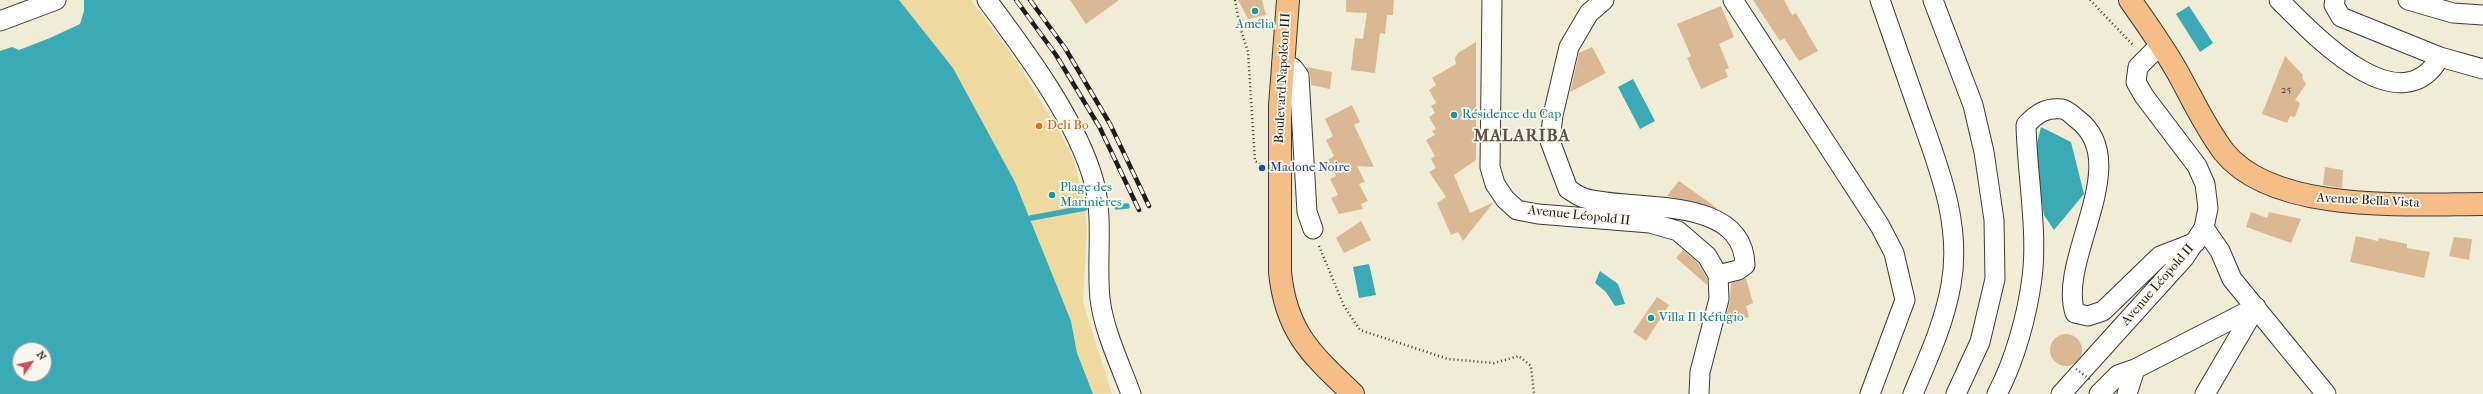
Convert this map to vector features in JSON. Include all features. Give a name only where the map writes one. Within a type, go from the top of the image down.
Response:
[{"type":"main road","name":"Boulevard Napoléon III","points":[[1288,0],[1282,62],[1280,106],[1280,272],[1283,297],[1290,319],[1303,343],[1353,394]]},
{"type":"main road","name":"Avenue Bella Vista","points":[[2130,0],[2161,44],[2210,134],[2225,153],[2258,178],[2282,190],[2332,200],[2483,204]]},
{"type":"street","points":[[0,21],[56,0]]},
{"type":"street","points":[[987,0],[1045,83],[1073,132],[1090,168],[1097,195],[1100,222],[1101,301],[1131,394]]},
{"type":"street","name":"Avenue Léopold II","points":[[1492,0],[1490,167],[1495,184],[1505,199],[1517,210],[1538,214],[1650,223],[1678,230],[1707,256],[1718,275],[1719,299],[1700,372],[1699,394]]},
{"type":"street","points":[[1604,0],[1589,13],[1569,47],[1553,114],[1550,141],[1568,189],[1583,198],[1671,207],[1723,222],[1745,250],[1745,265],[1738,270],[1718,275]]},
{"type":"street","points":[[1733,0],[1880,226],[1894,253],[1905,300],[1870,394]]},
{"type":"street","points":[[1880,0],[1939,168],[1952,225],[1954,243],[1951,284],[1943,320],[1913,394]]},
{"type":"street","points":[[1933,0],[1973,105],[1984,152],[1994,220],[1995,279],[1980,342],[1956,394]]},
{"type":"street","points":[[2279,0],[2326,46],[2360,70],[2397,83],[2415,80],[2432,72],[2440,58]]},
{"type":"street","points":[[2408,0],[2453,14],[2483,15]]},
{"type":"street","points":[[2331,2],[2341,17],[2440,58],[2483,69]]},
{"type":"street","name":"Avenue Léopold II","points":[[2061,394],[2184,258],[2200,235],[2208,208],[2202,178],[2196,166],[2144,96],[2136,82],[2138,67],[2145,58],[2161,44]]},
{"type":"street","points":[[1282,62],[1293,68],[1299,76],[1307,212],[1313,228]]},
{"type":"street","points":[[1997,394],[2015,348],[2032,277],[2033,249],[2026,126],[2036,114],[2051,108],[2064,109],[2084,124],[2091,134],[2097,153],[2098,175],[2075,274],[2072,304],[2075,313],[2088,316],[2103,311],[2160,256],[2200,235],[2220,251],[2232,279],[2326,394]]},
{"type":"street","points":[[2095,387],[2118,375],[2135,369],[2256,307]]},
{"type":"street","points":[[2205,394],[2256,307]]},
{"type":"street","points":[[2127,394],[2135,369]]},
{"type":"path","points":[[1235,0],[1240,28],[1248,52],[1255,157]]},
{"type":"path","points":[[2090,0],[2145,58]]},
{"type":"path","points":[[1313,228],[1332,282],[1344,306],[1360,330],[1448,359],[1494,363],[1519,356],[1531,366],[1534,394]]},
{"type":"path","points":[[2076,369],[2095,387]]},
{"type":"sand","name":"Plage des Marinières","points":[[899,0],[971,0],[1015,59],[1062,136],[1073,158],[1084,199],[1087,230],[1083,302],[1112,394],[1093,394],[1077,353],[1071,321],[1015,182],[953,68]]},
{"type":"water","points":[[84,0],[899,0],[953,68],[1015,182],[1071,321],[1077,353],[1093,394],[0,394],[0,51],[12,47],[19,50],[80,24],[84,11]]},
{"type":"water","points":[[2189,6],[2213,43],[2200,52],[2176,14]]},
{"type":"water","points":[[1633,79],[1655,121],[1640,129],[1618,87]]},
{"type":"water","points":[[2041,127],[2071,142],[2084,194],[2054,230],[2044,215],[2034,156]]},
{"type":"water","points":[[1369,264],[1376,295],[1359,298],[1353,267]]},
{"type":"water","points":[[1600,271],[1618,284],[1625,304],[1615,306],[1606,292],[1595,283]]},
{"type":"building","points":[[1070,0],[1119,0],[1086,24]]},
{"type":"building","name":"Amélia","points":[[1238,0],[1262,0],[1266,15],[1248,19]]},
{"type":"building","points":[[1346,0],[1394,0],[1393,15],[1387,15],[1385,34],[1380,33],[1375,73],[1351,70],[1355,38],[1363,39],[1367,13],[1346,12]]},
{"type":"building","points":[[1753,0],[1784,0],[1792,15],[1796,13],[1818,51],[1799,61],[1784,38],[1780,41]]},
{"type":"building","points":[[1721,6],[1734,37],[1719,44],[1729,68],[1725,70],[1728,77],[1701,89],[1687,58],[1691,56],[1677,24]]},
{"type":"building","name":"Résidence du Cap","points":[[1476,42],[1476,160],[1454,175],[1470,213],[1494,202],[1463,241],[1458,232],[1451,235],[1437,203],[1446,197],[1429,172],[1436,168],[1431,159],[1435,156],[1426,140],[1435,135],[1432,131],[1436,129],[1429,117],[1435,113],[1431,106],[1436,103],[1429,90],[1436,85],[1432,78],[1456,64],[1455,58],[1458,53]]},
{"type":"building","points":[[1592,47],[1606,73],[1570,92],[1579,53]]},
{"type":"building","points":[[2285,56],[2303,75],[2302,78],[2306,84],[2295,100],[2300,103],[2295,117],[2290,116],[2287,123],[2262,114]]},
{"type":"building","points":[[1306,67],[1332,72],[1330,89],[1311,85],[1310,75]]},
{"type":"building","points":[[1352,105],[1360,122],[1354,125],[1374,167],[1357,166],[1365,182],[1359,184],[1368,201],[1361,204],[1363,209],[1339,214],[1331,198],[1338,195],[1330,179],[1336,176],[1328,160],[1334,156],[1326,140],[1333,136],[1325,119]]},
{"type":"building","points":[[2325,167],[2343,170],[2342,188],[2323,185]]},
{"type":"building","points":[[1679,181],[1717,208],[1716,209],[1667,196]]},
{"type":"building","points":[[2251,212],[2267,218],[2269,212],[2301,219],[2291,243],[2246,227]]},
{"type":"building","points":[[1361,221],[1371,240],[1344,253],[1336,238]]},
{"type":"building","points":[[2356,236],[2378,241],[2379,238],[2407,244],[2407,248],[2430,252],[2424,278],[2350,262]]},
{"type":"building","points":[[2454,237],[2472,239],[2469,260],[2449,256]]},
{"type":"building","points":[[1683,250],[1698,263],[1707,278],[1707,285],[1676,258]]},
{"type":"building","points":[[1746,278],[1753,303],[1746,306],[1749,317],[1724,323],[1730,302],[1731,283]]},
{"type":"building","name":"Villa Il Réfugio","points":[[1657,297],[1669,305],[1646,341],[1633,332]]},
{"type":"building","points":[[2063,334],[2069,334],[2078,338],[2082,350],[2078,362],[2069,366],[2063,366],[2054,362],[2050,353],[2050,347],[2054,338]]},
{"type":"waterway","points":[[1117,207],[1127,206]]},
{"type":"waterway","points":[[1031,218],[1085,208]]},
{"type":"railway","points":[[1016,0],[1056,55],[1100,128],[1139,210]]},
{"type":"railway","points":[[1030,0],[1065,48],[1110,124],[1149,206]]},
{"type":"place","name":"Amélia","points":[[1255,11]]},
{"type":"place","name":"Résidence du Cap","points":[[1454,115]]},
{"type":"place","name":"Deli Bo","points":[[1039,126]]},
{"type":"place","name":"Madone Noire","points":[[1262,168]]},
{"type":"place","name":"Plage des Marinières","points":[[1052,195]]},
{"type":"place","name":"Villa Il Réfugio","points":[[1651,318]]},
{"type":"district","name":"MALARIBA","points":[[1522,137]]}]
